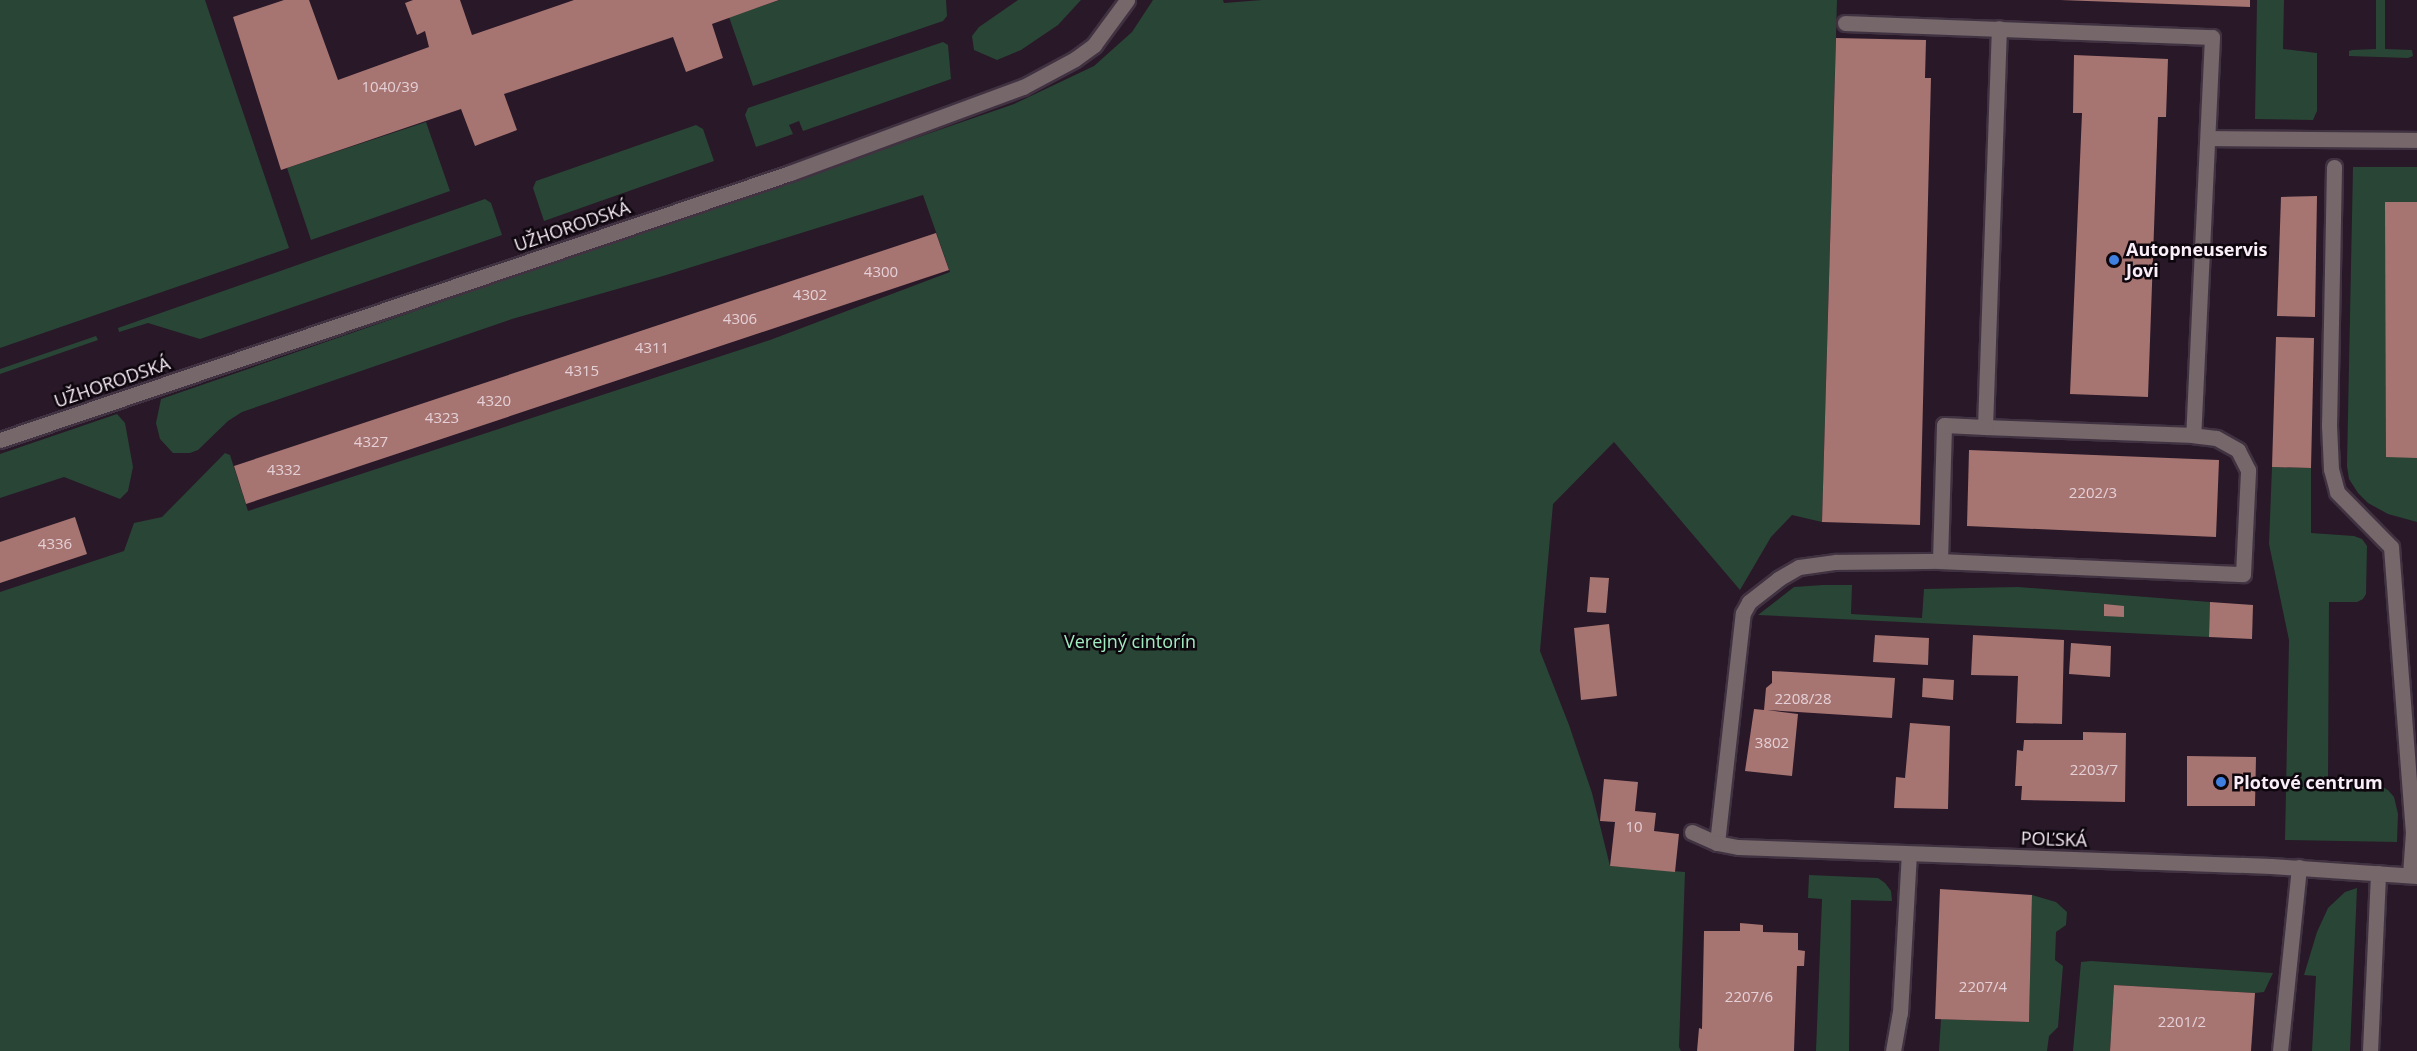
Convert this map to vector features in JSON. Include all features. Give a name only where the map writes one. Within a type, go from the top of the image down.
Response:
[{"type":"street","name":"UŽHORODSKÁ","points":[[0,441],[790,173],[1023,87],[1076,59],[1094,45],[1127,0]]},
{"type":"street","points":[[1845,23],[2212,37],[2193,435]]},
{"type":"street","points":[[1985,427],[1999,28]]},
{"type":"street","points":[[2208,138],[2417,140]]},
{"type":"street","points":[[2334,167],[2329,425],[2331,469],[2337,492],[2349,508],[2391,547],[2413,832],[2414,875]]},
{"type":"street","points":[[1718,843],[1743,613],[1749,602],[1778,579],[1799,567],[1836,562],[1940,561],[2243,574],[2248,470],[2238,450],[2216,438],[2193,435],[1944,424],[1940,561]]},
{"type":"street","name":"POĽSKÁ","points":[[1692,832],[1718,843],[1738,847],[2299,867],[2414,875]]},
{"type":"street","points":[[1893,1051],[1900,1013],[1909,854]]},
{"type":"street","points":[[2280,1051],[2299,867]]},
{"type":"street","points":[[2370,1051],[2378,873]]},
{"type":"green space","points":[[0,0],[205,0],[289,248],[0,348]]},
{"type":"green space","points":[[780,0],[946,0],[947,16],[943,21],[753,86],[729,17]]},
{"type":"green space","points":[[1018,0],[1081,0],[1058,25],[1021,50],[997,60],[974,50],[972,36],[979,27]]},
{"type":"green space","name":"Verejný cintorín","points":[[1153,0],[1223,0],[1224,3],[1262,0],[1837,0],[1822,522],[1792,515],[1771,537],[1740,590],[1614,442],[1553,504],[1540,651],[1592,793],[1610,866],[1685,872],[1679,1047],[1681,1051],[0,1051],[0,592],[124,551],[134,523],[162,517],[225,453],[230,455],[248,511],[770,340],[950,272],[923,195],[663,276],[512,319],[242,412],[228,421],[198,450],[190,453],[173,453],[160,439],[156,423],[161,399],[1014,104],[1094,66],[1132,32]]},
{"type":"green space","points":[[2257,0],[2284,0],[2283,49],[2317,53],[2317,111],[2313,120],[2255,119]]},
{"type":"green space","points":[[2376,0],[2385,0],[2385,49],[2412,50],[2413,56],[2408,58],[2349,56],[2349,51],[2352,50],[2376,49]]},
{"type":"green space","points":[[943,42],[948,45],[951,79],[803,131],[799,121],[789,125],[793,134],[756,147],[745,115],[748,108]]},
{"type":"green space","points":[[426,122],[450,191],[311,240],[287,168]]},
{"type":"green space","points":[[696,125],[703,129],[714,161],[544,221],[533,188],[536,181]]},
{"type":"green space","points":[[2353,167],[2417,167],[2417,522],[2388,514],[2368,503],[2349,479],[2347,466]]},
{"type":"green space","points":[[485,199],[491,203],[502,235],[200,339],[148,323],[119,332],[118,328]]},
{"type":"green space","points":[[96,336],[98,340],[0,374],[0,369]]},
{"type":"green space","points":[[117,414],[125,423],[133,467],[128,491],[120,499],[64,477],[0,498],[0,454]]},
{"type":"green space","points":[[2272,467],[2311,468],[2311,533],[2354,536],[2362,539],[2367,546],[2366,594],[2363,599],[2357,602],[2329,602],[2328,784],[2381,786],[2388,790],[2394,797],[2398,814],[2397,842],[2285,840],[2289,640],[2269,544]]},
{"type":"green space","points":[[1852,585],[1851,614],[1922,618],[1924,589],[2018,587],[2210,602],[2209,637],[1758,615],[1794,587]]},
{"type":"green space","points":[[1809,875],[1878,878],[1891,891],[1892,901],[1851,900],[1849,1051],[1816,1051],[1822,899],[1808,898]]},
{"type":"green space","points":[[2357,888],[2350,1051],[2312,1051],[2316,976],[2304,975],[2317,932],[2328,908],[2345,892]]},
{"type":"green space","points":[[2032,895],[2056,902],[2067,912],[2066,925],[2056,932],[2055,960],[2063,966],[2058,1027],[2049,1036],[2047,1051],[1939,1051],[1941,1019],[2029,1022]]},
{"type":"green space","points":[[2081,962],[2273,973],[2264,992],[2255,993],[2114,985],[2110,1051],[2073,1051]]},
{"type":"building","points":[[284,0],[309,0],[338,80],[429,47],[425,31],[417,35],[405,3],[413,0],[460,0],[472,35],[574,0],[779,0],[712,24],[723,58],[686,72],[673,37],[504,94],[517,130],[475,146],[461,109],[281,170],[233,17]]},
{"type":"building","points":[[2060,0],[2250,0],[2250,7]]},
{"type":"building","points":[[1836,38],[1926,40],[1925,78],[1931,78],[1920,525],[1822,522]]},
{"type":"building","points":[[2074,55],[2168,59],[2166,117],[2158,117],[2148,397],[2070,394],[2082,113],[2073,113]]},
{"type":"building","points":[[2317,196],[2315,317],[2277,316],[2281,197]]},
{"type":"building","points":[[2385,202],[2417,202],[2417,458],[2386,457]]},
{"type":"building","points":[[936,233],[949,270],[246,504],[234,466]]},
{"type":"building","points":[[2276,337],[2314,338],[2311,468],[2272,467]]},
{"type":"building","points":[[1969,450],[2219,460],[2216,537],[1967,526]]},
{"type":"building","points":[[75,517],[87,554],[0,583],[0,542]]},
{"type":"building","points":[[1590,577],[1609,578],[1606,613],[1587,612]]},
{"type":"building","points":[[2210,602],[2253,605],[2252,639],[2209,637]]},
{"type":"building","points":[[2104,604],[2124,606],[2124,617],[2104,616]]},
{"type":"building","points":[[1609,624],[1617,696],[1581,700],[1574,628]]},
{"type":"building","points":[[1875,635],[1929,638],[1928,665],[1873,662]]},
{"type":"building","points":[[1973,635],[2064,640],[2062,724],[2016,723],[2018,676],[1971,675]]},
{"type":"building","points":[[2071,643],[2111,646],[2110,677],[2069,674]]},
{"type":"building","points":[[1772,671],[1895,678],[1892,718],[1767,710],[1798,714],[1792,776],[1745,771],[1754,709],[1764,710],[1766,688],[1772,683]]},
{"type":"building","points":[[1923,678],[1954,680],[1953,700],[1922,697]]},
{"type":"building","points":[[1910,723],[1950,726],[1948,809],[1894,808],[1896,777],[1905,778]]},
{"type":"building","points":[[2083,732],[2126,733],[2125,802],[2021,800],[2022,786],[2015,786],[2017,750],[2023,751],[2024,740],[2083,740]]},
{"type":"building","name":"Plotové centrum","points":[[2187,756],[2256,757],[2255,806],[2187,806]]},
{"type":"building","points":[[1604,779],[1638,782],[1635,811],[1656,813],[1654,831],[1679,834],[1675,872],[1610,866],[1615,822],[1600,821]]},
{"type":"building","points":[[1940,889],[2032,895],[2029,1022],[1935,1019]]},
{"type":"building","points":[[1740,923],[1763,925],[1763,932],[1798,933],[1798,950],[1805,951],[1804,966],[1797,966],[1794,1051],[1697,1051],[1699,1028],[1702,1029],[1704,931],[1740,931]]},
{"type":"building","points":[[2114,985],[2255,993],[2251,1051],[2110,1051]]},
{"type":"place","name":"Autopneuservis Jovi","points":[[2114,260]]},
{"type":"place","name":"Plotové centrum","points":[[2221,782]]}]
